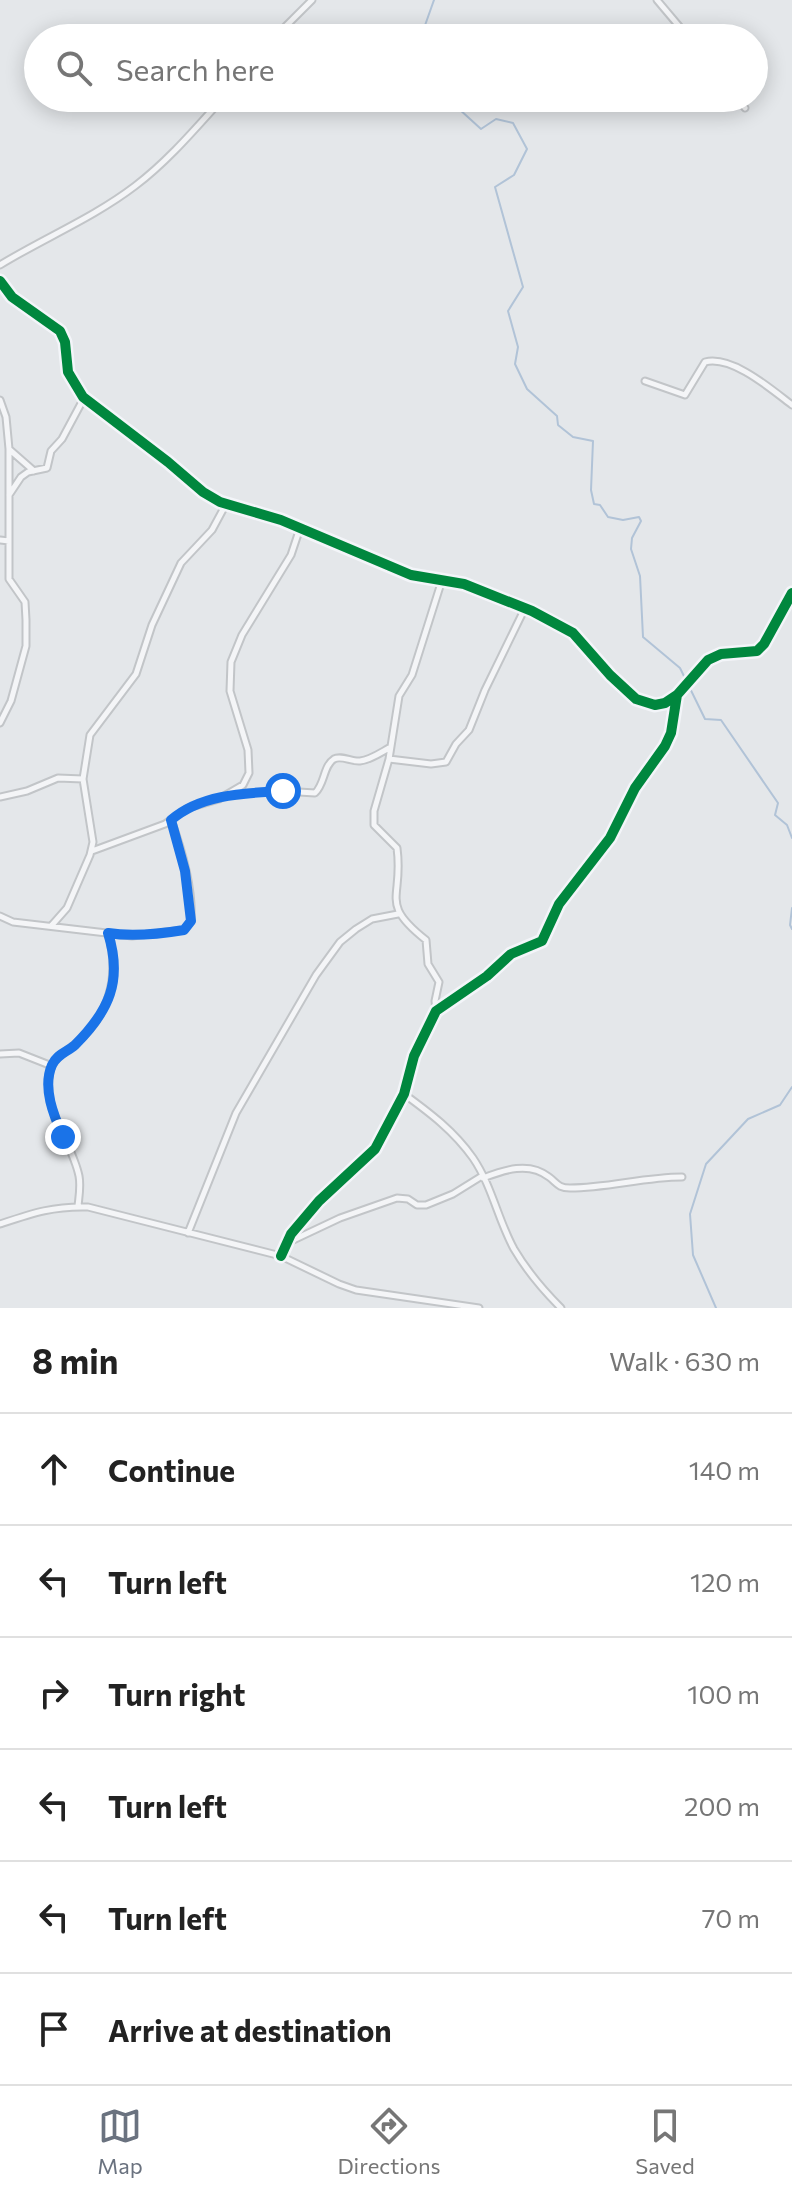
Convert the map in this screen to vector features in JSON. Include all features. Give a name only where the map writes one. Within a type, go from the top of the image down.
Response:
[{"type":"street","points":[[288,24],[312,0]]},
{"type":"street","points":[[657,0],[677,24]]},
{"type":"street","points":[[0,265],[84,220],[135,186],[212,112]]},
{"type":"street","points":[[0,281],[12,297],[60,331],[65,342],[68,372],[84,398],[203,492],[226,504],[300,528],[411,575],[464,584],[525,608],[573,633],[636,699],[655,705],[665,703],[677,695],[708,660],[721,654],[757,651],[792,593]]},
{"type":"street","points":[[645,381],[685,395],[705,362],[713,360],[731,365],[792,405]]},
{"type":"street","points":[[9,495],[21,477],[47,468],[51,451],[62,439],[84,398]]},
{"type":"street","points":[[0,400],[6,417],[9,449],[9,579],[25,602],[26,646],[11,701],[0,723]]},
{"type":"street","points":[[9,449],[34,471]]},
{"type":"street","points":[[52,925],[75,893],[93,842],[83,779],[90,735],[136,674],[152,625],[181,563],[212,530],[226,504]]},
{"type":"street","points":[[91,851],[171,820],[188,808],[227,795],[243,785],[249,773],[248,750],[230,691],[231,662],[242,635],[291,555],[300,528]]},
{"type":"street","points":[[0,540],[9,541]]},
{"type":"street","points":[[436,1011],[439,982],[428,964],[428,946],[398,914],[397,848],[374,825],[374,811],[389,759],[399,696],[412,675],[442,580]]},
{"type":"street","points":[[389,759],[431,764],[446,762],[469,730],[525,608]]},
{"type":"street","points":[[281,1256],[291,1234],[319,1201],[375,1149],[404,1094],[414,1056],[436,1011],[487,976],[511,954],[542,941],[559,904],[610,838],[635,788],[665,746],[671,733],[677,695]]},
{"type":"street","points":[[227,795],[283,791],[315,793],[333,760],[364,761],[390,748]]},
{"type":"street","points":[[0,797],[27,791],[58,778],[83,779]]},
{"type":"street","points":[[0,916],[13,922],[132,936],[184,930],[191,916],[185,871],[171,820]]},
{"type":"street","points":[[188,1233],[236,1113],[316,975],[340,942],[356,929],[372,919],[398,914]]},
{"type":"street","points":[[78,1206],[80,1179],[54,1116],[49,1091],[52,1066],[58,1056],[72,1048],[108,1004],[114,982],[114,961],[108,933]]},
{"type":"street","points":[[0,1054],[19,1053],[52,1066]]},
{"type":"street","points":[[404,1094],[439,1119],[473,1159],[513,1247],[529,1272],[561,1308]]},
{"type":"street","points":[[286,1244],[340,1218],[397,1198],[426,1205],[483,1177],[507,1170],[530,1168],[566,1188],[594,1187],[656,1177],[682,1177]]},
{"type":"street","points":[[0,1224],[34,1211],[59,1206],[117,1212],[281,1256],[356,1290],[479,1308]]},
{"type":"waterway","points":[[425,24],[434,0]]},
{"type":"waterway","points":[[462,112],[481,129],[496,119],[513,123],[527,149],[514,175],[495,187],[523,287],[508,311],[518,347],[515,364],[527,389],[557,416],[558,425],[573,437],[593,441],[591,490],[594,504],[600,505],[608,517],[623,520],[639,517],[641,521],[632,538],[631,549],[640,576],[643,637],[680,668],[705,719],[721,720],[778,803],[775,815],[787,825],[792,838]]},
{"type":"waterway","points":[[792,908],[792,929]]},
{"type":"waterway","points":[[716,1308],[693,1255],[690,1214],[706,1164],[748,1119],[780,1105],[792,1087]]},
{"type":"cycle path","points":[[0,281],[12,297],[60,331],[65,342],[68,372],[83,397],[203,492],[220,502],[281,520],[411,575],[464,584],[532,611],[573,633],[636,699],[655,705],[665,703],[677,695],[708,660],[721,654],[757,651],[792,593]]},
{"type":"cycle path","points":[[281,1256],[291,1234],[319,1201],[375,1149],[404,1094],[414,1056],[436,1011],[487,976],[511,954],[542,941],[559,904],[610,838],[635,788],[665,746],[671,733],[677,695]]},
{"type":"route","points":[[63,1137],[54,1116],[49,1077],[58,1056],[72,1048],[108,1004],[114,982],[114,961],[108,933],[132,936],[184,930],[191,921],[185,871],[171,820],[188,808],[227,795],[283,791]]}]
